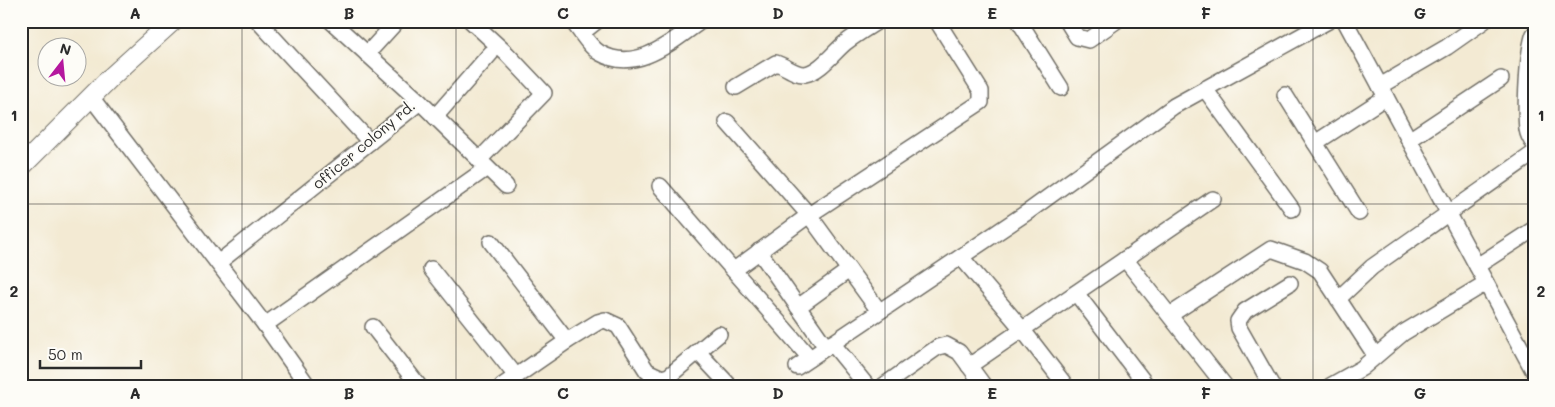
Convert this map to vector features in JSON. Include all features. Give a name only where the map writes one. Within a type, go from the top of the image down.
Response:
[{"type":"street","points":[[21,166],[91,96],[173,21]]},
{"type":"street","points":[[258,21],[370,142]]},
{"type":"street","points":[[367,54],[397,21]]},
{"type":"street","points":[[265,325],[483,164],[544,93],[471,21]]},
{"type":"street","points":[[572,21],[599,53],[618,59],[634,59],[651,55],[701,21]]},
{"type":"street","points":[[582,33],[597,21]]},
{"type":"street","points":[[736,87],[776,64],[785,65],[798,74],[806,74],[845,43],[878,21]]},
{"type":"street","points":[[734,270],[809,214],[981,102],[981,91],[937,21]]},
{"type":"street","points":[[1019,21],[1061,88]]},
{"type":"street","points":[[1067,21],[1076,37],[1089,40],[1116,21]]},
{"type":"street","points":[[797,367],[1029,211],[1153,120],[1204,89],[1328,21]]},
{"type":"street","points":[[1345,21],[1534,372]]},
{"type":"street","points":[[1315,143],[1383,91],[1484,21]]},
{"type":"street","name":"officer colony rd.","points":[[218,263],[420,102],[333,22]]},
{"type":"street","points":[[1534,34],[1530,52],[1527,123],[1528,136],[1534,144]]},
{"type":"street","points":[[435,117],[492,53]]},
{"type":"street","points":[[1409,140],[1501,79]]},
{"type":"street","points":[[1204,89],[1292,209]]},
{"type":"street","points":[[1285,95],[1359,212]]},
{"type":"street","points":[[91,96],[265,325],[308,386]]},
{"type":"street","points":[[420,102],[506,186]]},
{"type":"street","points":[[727,122],[809,214],[879,311]]},
{"type":"street","points":[[1338,299],[1372,267],[1534,153]]},
{"type":"street","points":[[660,186],[810,358]]},
{"type":"street","points":[[969,366],[1213,199]]},
{"type":"street","points":[[1477,266],[1534,229]]},
{"type":"street","points":[[491,242],[567,342]]},
{"type":"street","points":[[1170,315],[1265,251],[1271,249],[1314,266],[1320,271],[1376,356]]},
{"type":"street","points":[[759,251],[798,307],[829,345],[867,386]]},
{"type":"street","points":[[961,257],[1022,328],[1066,386]]},
{"type":"street","points":[[1125,259],[1224,386]]},
{"type":"street","points":[[431,269],[516,376]]},
{"type":"street","points":[[798,307],[849,270]]},
{"type":"street","points":[[1272,386],[1239,328],[1238,321],[1244,311],[1290,283]]},
{"type":"street","points":[[1330,386],[1346,378],[1403,333],[1486,283]]},
{"type":"street","points":[[1076,293],[1147,386]]},
{"type":"street","points":[[502,386],[598,322],[613,322],[618,326],[647,371],[662,378],[669,376],[719,334]]},
{"type":"street","points":[[373,327],[419,386]]},
{"type":"street","points":[[884,386],[938,347],[946,345],[959,352],[984,386]]},
{"type":"street","points":[[698,352],[727,382]]}]
